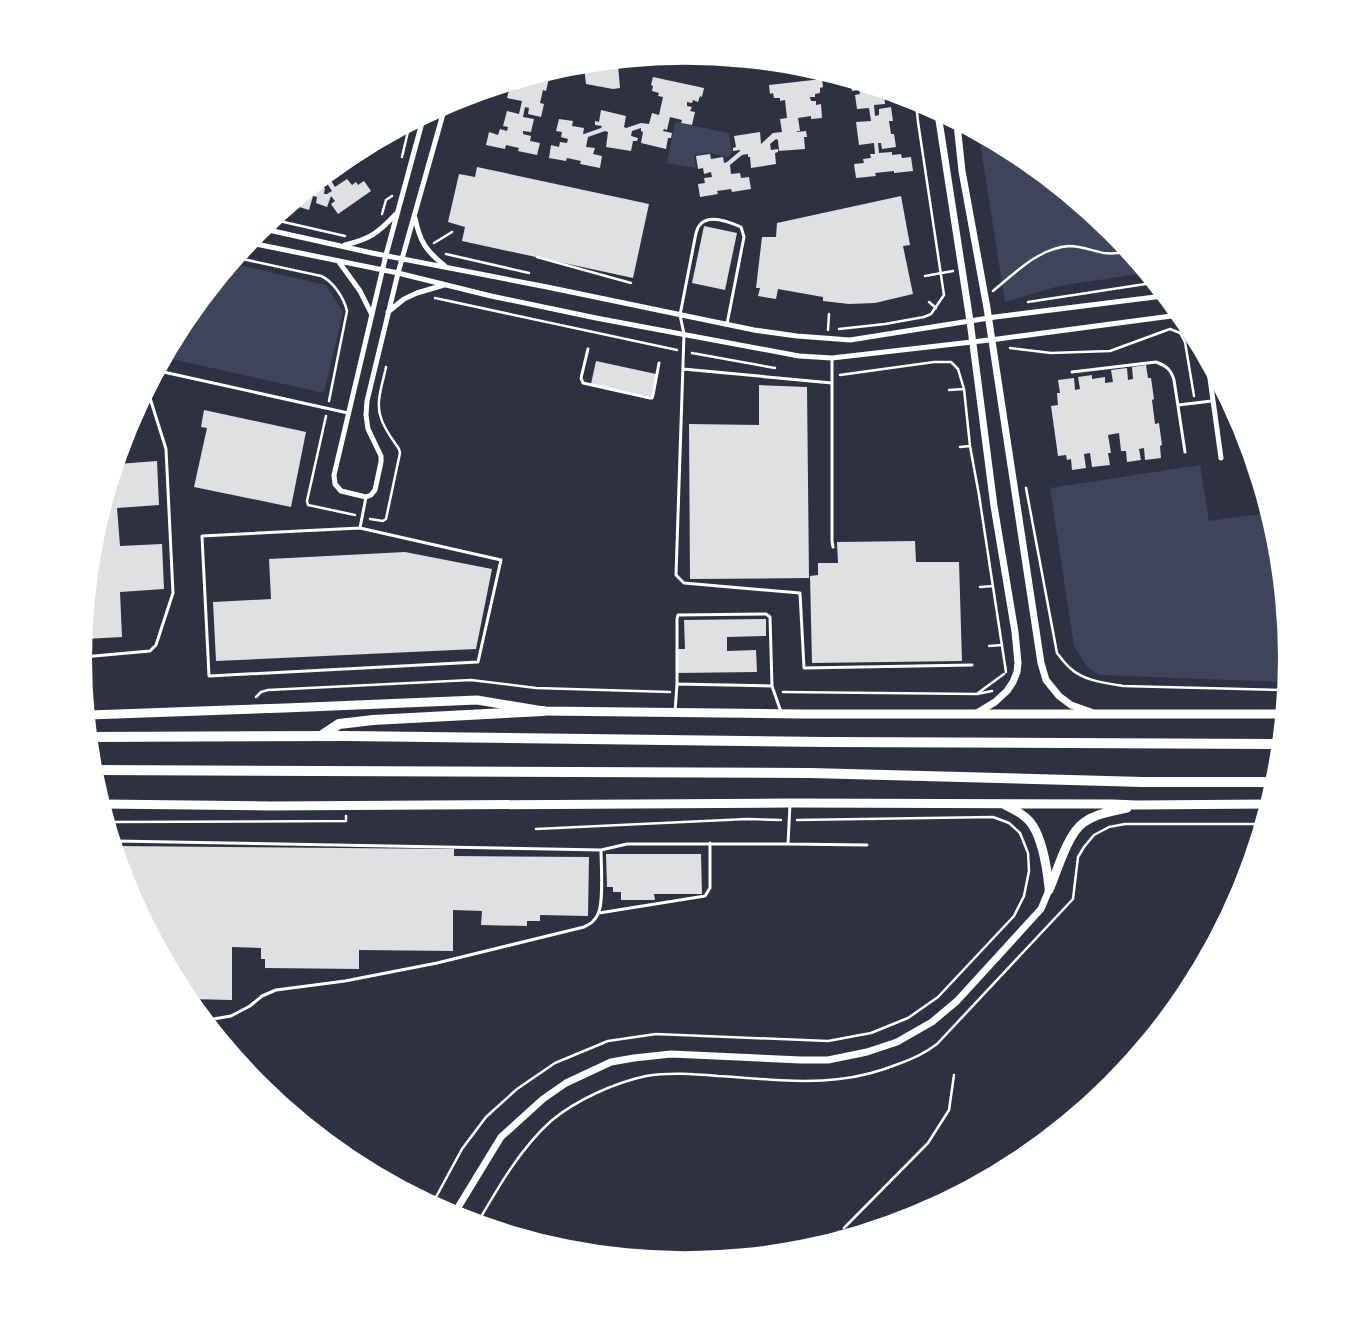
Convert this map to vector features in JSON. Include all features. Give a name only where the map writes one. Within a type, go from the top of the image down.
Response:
[{"type":"highway","points":[[321,736],[339,724],[373,720],[543,711]]},
{"type":"highway","points":[[97,737],[321,736],[835,742],[1273,744]]},
{"type":"highway","points":[[102,770],[810,774],[1134,782],[1266,782]]},
{"type":"main road","points":[[95,715],[477,700],[543,711],[782,714],[1276,714]]},
{"type":"main road","points":[[110,804],[339,806],[790,803],[1261,804]]},
{"type":"main road","points":[[1003,804],[1020,813],[1033,826],[1046,863],[1049,890]]},
{"type":"main road","points":[[1049,890],[1072,836],[1082,824],[1101,814],[1137,805]]},
{"type":"street","points":[[421,127],[382,270],[334,475],[335,484],[341,491],[366,497],[375,490],[381,462],[381,456],[368,429],[367,401],[402,258],[442,117]]},
{"type":"street","points":[[939,122],[970,321],[994,506],[1015,632],[1018,663],[1017,672],[1007,691],[995,702],[977,713]]},
{"type":"street","points":[[958,131],[962,171],[989,318],[1041,663],[1046,680],[1059,696],[1071,705],[1096,714]]},
{"type":"street","points":[[342,246],[374,236],[398,212]]},
{"type":"street","points":[[414,215],[423,244],[433,257],[447,267]]},
{"type":"street","points":[[274,231],[754,330],[797,336],[850,340],[989,318],[1156,297]]},
{"type":"street","points":[[260,245],[596,318],[799,356],[832,358],[992,340],[1169,315]]},
{"type":"street","points":[[338,261],[360,290],[372,315]]},
{"type":"street","points":[[388,312],[404,299],[444,284]]},
{"type":"street","points":[[1210,381],[1221,458]]},
{"type":"street","points":[[458,1207],[501,1137],[542,1099],[566,1083],[612,1062],[671,1054],[828,1060],[867,1052],[898,1042],[932,1022],[957,1001],[1041,909],[1049,890]]},
{"type":"lane","points":[[727,324],[744,237],[741,227],[732,223],[710,219],[698,226],[680,315],[684,334],[676,575],[684,583],[800,593],[804,668],[972,665]]},
{"type":"lane","points":[[588,348],[581,378],[583,383],[631,394],[652,398],[659,363]]},
{"type":"lane","points":[[832,358],[833,547]]},
{"type":"lane","points":[[1072,372],[1156,362],[1166,366],[1172,373],[1174,380],[1185,452]]},
{"type":"lane","points":[[683,369],[832,383]]},
{"type":"lane","points":[[166,373],[349,413]]},
{"type":"lane","points":[[92,656],[150,651],[156,645],[172,597],[171,535],[166,449],[151,401]]},
{"type":"lane","points":[[1178,405],[1212,401]]},
{"type":"lane","points":[[360,528],[366,497]]},
{"type":"lane","points":[[360,528],[501,560],[478,662],[209,676],[202,536],[360,528]]},
{"type":"lane","points":[[675,713],[678,615],[766,614],[770,617],[772,686],[782,714]]},
{"type":"lane","points":[[676,684],[772,686]]},
{"type":"lane","points":[[788,844],[790,803]]},
{"type":"lane","points":[[121,841],[600,850],[627,844],[867,845]]},
{"type":"lane","points":[[599,913],[705,896],[710,888],[710,844]]},
{"type":"lane","points":[[214,1019],[231,1016],[250,1006],[262,996],[276,990],[345,981],[437,963],[584,927],[592,923],[599,913],[601,904],[600,850]]},
{"type":"path","points":[[837,329],[885,324],[924,317],[931,314],[944,295],[917,112]]},
{"type":"path","points":[[401,162],[407,135]]},
{"type":"path","points":[[381,218],[386,200],[392,196]]},
{"type":"path","points":[[284,222],[349,237]]},
{"type":"path","points":[[433,243],[452,232]]},
{"type":"path","points":[[992,292],[1044,252],[1069,246],[1106,253],[1118,252]]},
{"type":"path","points":[[537,258],[631,283]]},
{"type":"path","points":[[246,260],[328,279],[346,306],[347,311],[307,501],[308,505],[382,521],[386,519],[400,452],[400,449],[381,420],[379,409],[379,398],[388,360]]},
{"type":"path","points":[[925,276],[962,270]]},
{"type":"path","points":[[1022,303],[1146,284]]},
{"type":"path","points":[[429,297],[683,351],[775,368]]},
{"type":"path","points":[[929,302],[936,308]]},
{"type":"path","points":[[828,324],[829,314]]},
{"type":"path","points":[[1008,347],[1051,353],[1110,350],[1170,329],[1180,333],[1185,342],[1195,403]]},
{"type":"path","points":[[831,376],[934,362],[951,362],[958,369],[964,389],[970,446],[1002,645],[1006,673],[1005,679]]},
{"type":"path","points":[[949,390],[964,389]]},
{"type":"path","points":[[960,447],[970,446]]},
{"type":"path","points":[[1024,480],[1057,653],[1071,669],[1081,676],[1102,683],[1123,686],[1278,690]]},
{"type":"path","points":[[980,587],[993,586]]},
{"type":"path","points":[[988,646],[1002,645]]},
{"type":"path","points":[[977,694],[1006,673]]},
{"type":"path","points":[[256,697],[268,690],[471,680],[536,688],[676,692]]},
{"type":"path","points":[[774,692],[977,694],[999,688]]},
{"type":"path","points":[[115,822],[346,821],[346,816]]},
{"type":"path","points":[[1078,857],[1094,835],[1109,827],[1125,824],[1255,824]]},
{"type":"path","points":[[436,1197],[462,1149],[486,1117],[517,1089],[555,1063],[608,1041],[656,1034],[828,1041],[871,1033],[908,1018],[938,997],[1014,916],[1024,896],[1029,871],[1028,853],[1020,833]]},
{"type":"path","points":[[839,1232],[928,1143],[949,1110],[954,1075]]},
{"type":"shaded area","points":[[675,122],[729,133],[732,153],[728,157],[708,153],[694,155],[696,168],[667,163]]},
{"type":"shaded area","points":[[980,144],[1015,165],[1077,212],[1138,274],[1059,286],[1005,302]]},
{"type":"shaded area","points":[[240,265],[326,285],[343,312],[324,393],[174,359],[192,329]]},
{"type":"shaded area","points":[[1200,465],[1209,521],[1261,514],[1274,581],[1278,620],[1278,682],[1099,675],[1087,667],[1074,646],[1050,488]]},
{"type":"building","points":[[618,69],[620,88],[613,89],[586,84],[585,74]]},
{"type":"building","points":[[653,77],[704,88],[702,97],[700,96],[698,102],[693,100],[692,103],[687,102],[687,106],[692,107],[690,111],[695,112],[692,125],[681,123],[682,120],[670,117],[667,130],[664,129],[663,131],[672,133],[671,138],[668,138],[666,149],[641,143],[643,132],[641,128],[632,131],[631,136],[638,138],[637,141],[633,141],[631,151],[606,147],[608,132],[605,131],[588,137],[586,147],[595,148],[593,154],[602,156],[600,168],[580,164],[581,161],[567,158],[566,161],[549,158],[551,145],[559,147],[560,142],[567,143],[568,139],[561,137],[562,132],[556,131],[559,119],[573,121],[572,126],[584,128],[583,134],[601,128],[602,126],[595,125],[595,121],[599,122],[601,110],[626,116],[624,127],[626,128],[641,123],[649,124],[652,113],[659,115],[663,97],[658,96],[659,93],[652,91]]},
{"type":"building","points":[[816,80],[822,81],[823,87],[820,88],[820,93],[815,94],[815,97],[810,97],[811,101],[816,101],[816,105],[821,104],[822,118],[811,119],[811,116],[798,118],[800,131],[797,132],[806,131],[807,137],[804,137],[805,149],[779,151],[778,140],[776,139],[770,144],[771,150],[778,149],[778,152],[775,153],[776,164],[751,168],[748,154],[742,155],[730,165],[731,174],[740,173],[741,178],[749,177],[751,189],[732,192],[731,189],[717,191],[718,194],[700,197],[698,184],[705,183],[704,178],[712,177],[711,172],[704,174],[703,168],[698,169],[696,156],[710,154],[711,159],[723,157],[724,163],[740,151],[733,151],[733,148],[736,147],[734,136],[760,132],[761,144],[773,133],[782,132],[780,119],[787,118],[785,100],[780,101],[780,98],[774,98],[773,93],[770,94],[769,85]]},
{"type":"building","points":[[548,81],[546,91],[543,90],[540,103],[544,104],[541,117],[528,114],[529,108],[525,107],[523,117],[534,119],[531,132],[523,131],[523,134],[531,136],[530,141],[540,143],[537,155],[518,151],[519,148],[506,145],[505,149],[486,145],[489,132],[498,135],[500,129],[507,131],[508,127],[503,126],[507,111],[519,114],[522,101],[507,98],[509,92]]},
{"type":"building","points":[[859,91],[885,99],[885,104],[874,105],[875,116],[879,115],[879,109],[891,107],[893,121],[889,121],[896,147],[882,149],[881,143],[878,143],[879,153],[892,152],[892,155],[901,154],[902,158],[911,157],[913,171],[875,173],[876,176],[856,178],[854,164],[864,163],[863,159],[871,158],[870,154],[875,154],[874,143],[859,145],[856,122],[871,121],[869,108],[857,109],[855,95],[860,94]]},
{"type":"building","points":[[477,167],[649,204],[633,278],[462,241],[465,227],[448,222],[459,174],[475,177]]},
{"type":"building","points":[[347,179],[352,185],[356,182],[358,185],[364,181],[371,191],[338,214],[331,204],[335,201],[331,196],[327,207],[316,203],[317,197],[314,196],[324,188],[324,194],[332,191],[328,185],[332,182],[335,187]]},
{"type":"building","points":[[901,196],[910,245],[903,246],[913,294],[875,303],[849,304],[823,301],[823,297],[778,289],[776,299],[758,296],[760,288],[756,288],[762,237],[776,237],[777,223]]},
{"type":"building","points":[[313,197],[309,210],[300,207]]},
{"type":"building","points":[[704,226],[737,233],[725,290],[692,283]]},
{"type":"building","points":[[596,361],[656,374],[652,397],[591,384]]},
{"type":"building","points":[[1146,365],[1148,378],[1151,378],[1155,424],[1159,423],[1162,445],[1160,446],[1161,458],[1145,460],[1144,448],[1139,449],[1141,460],[1127,462],[1126,451],[1121,451],[1119,433],[1108,435],[1111,453],[1108,453],[1110,465],[1092,467],[1090,453],[1084,454],[1086,468],[1072,470],[1071,459],[1067,460],[1066,455],[1058,456],[1051,406],[1058,405],[1057,393],[1060,393],[1058,380],[1074,378],[1075,390],[1080,389],[1078,377],[1092,375],[1092,379],[1105,377],[1105,383],[1113,382],[1111,370],[1127,368],[1128,380],[1133,379],[1132,367]]},
{"type":"building","points":[[759,385],[807,387],[809,578],[690,579],[689,424],[759,425]]},
{"type":"building","points":[[204,410],[306,432],[291,507],[194,487],[207,428],[201,427]]},
{"type":"building","points":[[157,461],[159,505],[117,508],[120,546],[162,544],[164,589],[120,592],[122,637],[93,639],[97,581],[103,543],[125,463]]},
{"type":"building","points":[[915,541],[916,562],[959,562],[962,661],[812,663],[810,576],[818,575],[818,563],[838,563],[837,542]]},
{"type":"building","points":[[405,552],[492,569],[476,649],[216,661],[213,602],[271,599],[269,559]]},
{"type":"building","points":[[766,619],[766,636],[727,637],[727,651],[756,650],[757,672],[677,673],[677,649],[685,649],[684,620]]},
{"type":"building","points":[[122,846],[454,849],[454,856],[589,857],[588,916],[540,915],[540,921],[527,921],[527,926],[481,925],[482,911],[453,910],[453,951],[359,950],[359,969],[265,968],[265,959],[261,959],[261,948],[232,947],[232,1000],[200,999],[192,988],[153,921]]},
{"type":"building","points":[[606,854],[701,854],[702,894],[654,894],[655,900],[621,900],[621,892],[613,892],[613,887],[607,887]]}]
